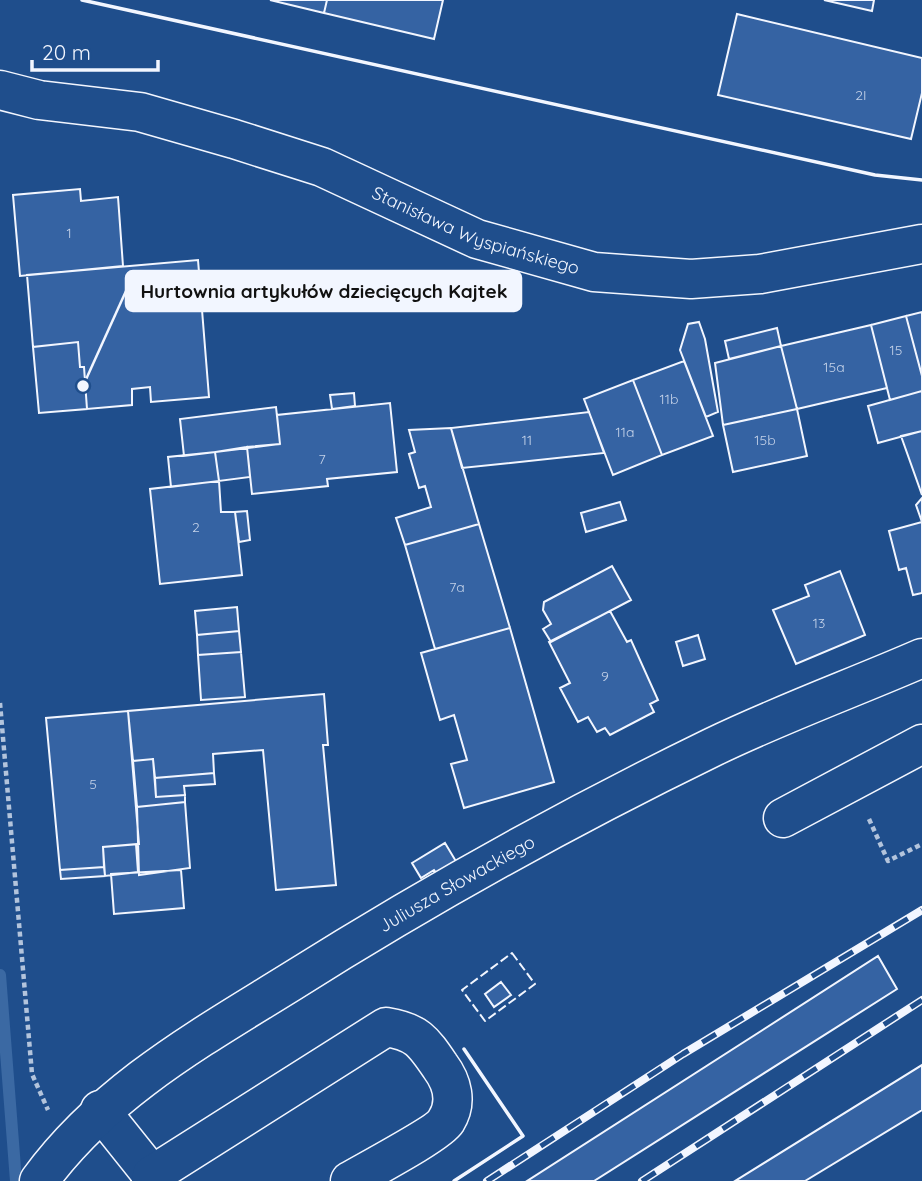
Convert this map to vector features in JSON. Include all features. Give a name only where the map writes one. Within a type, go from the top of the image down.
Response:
[{"type":"street","name":"Stanisława Wyspiańskiego","points":[[0,90],[39,100],[140,112],[234,139],[322,167],[477,239],[594,272],[691,279],[760,274],[922,244]]},
{"type":"street","name":"Stanisława Wyspiańskiego","points":[[0,109],[39,100]]},
{"type":"street","name":"Juliusza Słowackiego","points":[[40,1180],[64,1147],[100,1110],[191,1044],[457,880],[716,746],[922,658]]},
{"type":"street","points":[[783,818],[922,744]]},
{"type":"street","points":[[100,1110],[151,1178],[386,1027],[407,1031],[425,1043],[450,1079],[453,1103],[446,1123],[350,1181]]},
{"type":"path","points":[[0,703],[32,1074],[64,1147]]},
{"type":"path","points":[[853,783],[888,861],[922,844]]},
{"type":"building","points":[[270,0],[327,0],[324,13]]},
{"type":"building","points":[[327,0],[443,0],[434,39],[324,13]]},
{"type":"building","points":[[824,0],[874,0],[872,11]]},
{"type":"building","points":[[737,14],[922,58],[922,93],[911,139],[718,95]]},
{"type":"building","points":[[80,189],[81,201],[118,197],[123,266],[20,276],[13,195]]},
{"type":"building","points":[[198,260],[209,397],[151,402],[150,387],[132,389],[132,405],[87,409],[84,367],[80,367],[78,342],[33,347],[27,275]]},
{"type":"building","points":[[922,312],[922,376],[906,316]]},
{"type":"building","points":[[906,316],[922,376],[922,391],[890,400],[871,325]]},
{"type":"building","points":[[699,322],[705,339],[718,412],[706,417],[680,350],[688,324]]},
{"type":"building","points":[[871,325],[887,388],[797,409],[781,346]]},
{"type":"building","points":[[777,328],[781,346],[729,359],[725,341]]},
{"type":"building","points":[[78,342],[80,367],[84,367],[87,409],[39,413],[33,347]]},
{"type":"building","points":[[781,346],[797,409],[723,425],[715,363]]},
{"type":"building","points":[[684,361],[713,436],[662,455],[633,380]]},
{"type":"building","points":[[633,380],[662,455],[613,475],[584,399]]},
{"type":"building","points":[[922,391],[922,431],[878,443],[868,406]]},
{"type":"building","points":[[354,393],[355,406],[332,409],[330,395]]},
{"type":"building","points":[[390,403],[397,472],[327,479],[328,486],[252,494],[247,447],[280,444],[277,415]]},
{"type":"building","points":[[276,407],[280,444],[184,456],[180,419]]},
{"type":"building","points":[[797,409],[807,456],[733,472],[723,425]]},
{"type":"building","points":[[589,412],[604,453],[462,468],[451,428]]},
{"type":"building","points":[[451,428],[479,524],[405,545],[396,518],[431,507],[425,486],[419,488],[409,454],[415,452],[409,430]]},
{"type":"building","points":[[922,431],[922,495],[901,436]]},
{"type":"building","points":[[247,447],[250,477],[219,481],[215,452]]},
{"type":"building","points":[[215,452],[219,481],[171,487],[168,457]]},
{"type":"building","points":[[219,481],[221,512],[235,512],[242,575],[160,584],[150,489]]},
{"type":"building","points":[[922,498],[922,522],[916,505]]},
{"type":"building","points":[[620,502],[626,520],[586,532],[581,513]]},
{"type":"building","points":[[247,511],[250,540],[239,542],[235,512]]},
{"type":"building","points":[[922,522],[922,593],[913,595],[906,568],[899,570],[889,531]]},
{"type":"building","points":[[479,524],[510,628],[435,649],[405,545]]},
{"type":"building","points":[[612,566],[631,600],[551,642],[543,629],[551,624],[543,610],[544,602]]},
{"type":"building","points":[[840,571],[865,635],[796,664],[773,610],[809,596],[805,585]]},
{"type":"building","points":[[237,607],[239,631],[197,635],[195,611]]},
{"type":"building","points":[[610,611],[627,642],[631,640],[658,700],[650,704],[654,712],[610,735],[605,728],[597,732],[588,717],[578,722],[560,688],[570,683],[549,642]]},
{"type":"building","points":[[510,628],[554,782],[464,808],[451,764],[467,760],[454,715],[440,720],[421,653]]},
{"type":"building","points":[[239,631],[241,652],[198,655],[197,635]]},
{"type":"building","points":[[698,635],[705,659],[683,666],[676,642]]},
{"type":"building","points":[[241,652],[245,697],[201,700],[198,655]]},
{"type":"building","points":[[324,694],[328,745],[323,745],[336,885],[276,890],[263,750],[213,754],[214,773],[155,778],[153,759],[133,761],[128,711]]},
{"type":"building","points":[[128,711],[139,844],[103,847],[104,867],[60,870],[46,718]]},
{"type":"building","points":[[153,759],[156,797],[185,795],[185,802],[137,807],[133,761]]},
{"type":"building","points":[[214,773],[215,784],[184,786],[185,795],[156,797],[155,778]]},
{"type":"building","points":[[185,802],[190,868],[139,875],[137,807]]},
{"type":"building","points":[[445,843],[457,863],[437,874],[434,870],[421,878],[412,863]]},
{"type":"building","points":[[136,844],[138,872],[105,876],[103,847]]},
{"type":"building","points":[[104,867],[105,876],[61,879],[60,870]]},
{"type":"building","points":[[181,870],[184,908],[114,914],[111,874]]},
{"type":"building","points":[[878,956],[897,989],[594,1181],[527,1181]]},
{"type":"building","points":[[501,982],[511,995],[494,1007],[485,994]]},
{"type":"building","points":[[922,1065],[922,1110],[805,1181],[735,1181]]},
{"type":"waterway","points":[[0,975],[16,1181]]},
{"type":"railway","points":[[487,1181],[683,1054],[922,910]]},
{"type":"railway","points":[[642,1181],[922,1000]]},
{"type":"fence","points":[[512,953],[535,984],[485,1021],[462,990],[512,953]]},
{"type":"wall","points":[[82,0],[875,175],[922,180]]},
{"type":"wall","points":[[454,1181],[523,1136],[464,1049]]},
{"type":"place","name":"Hurtownia artykułów dziecięcych Kajtek","points":[[83,386]]}]
